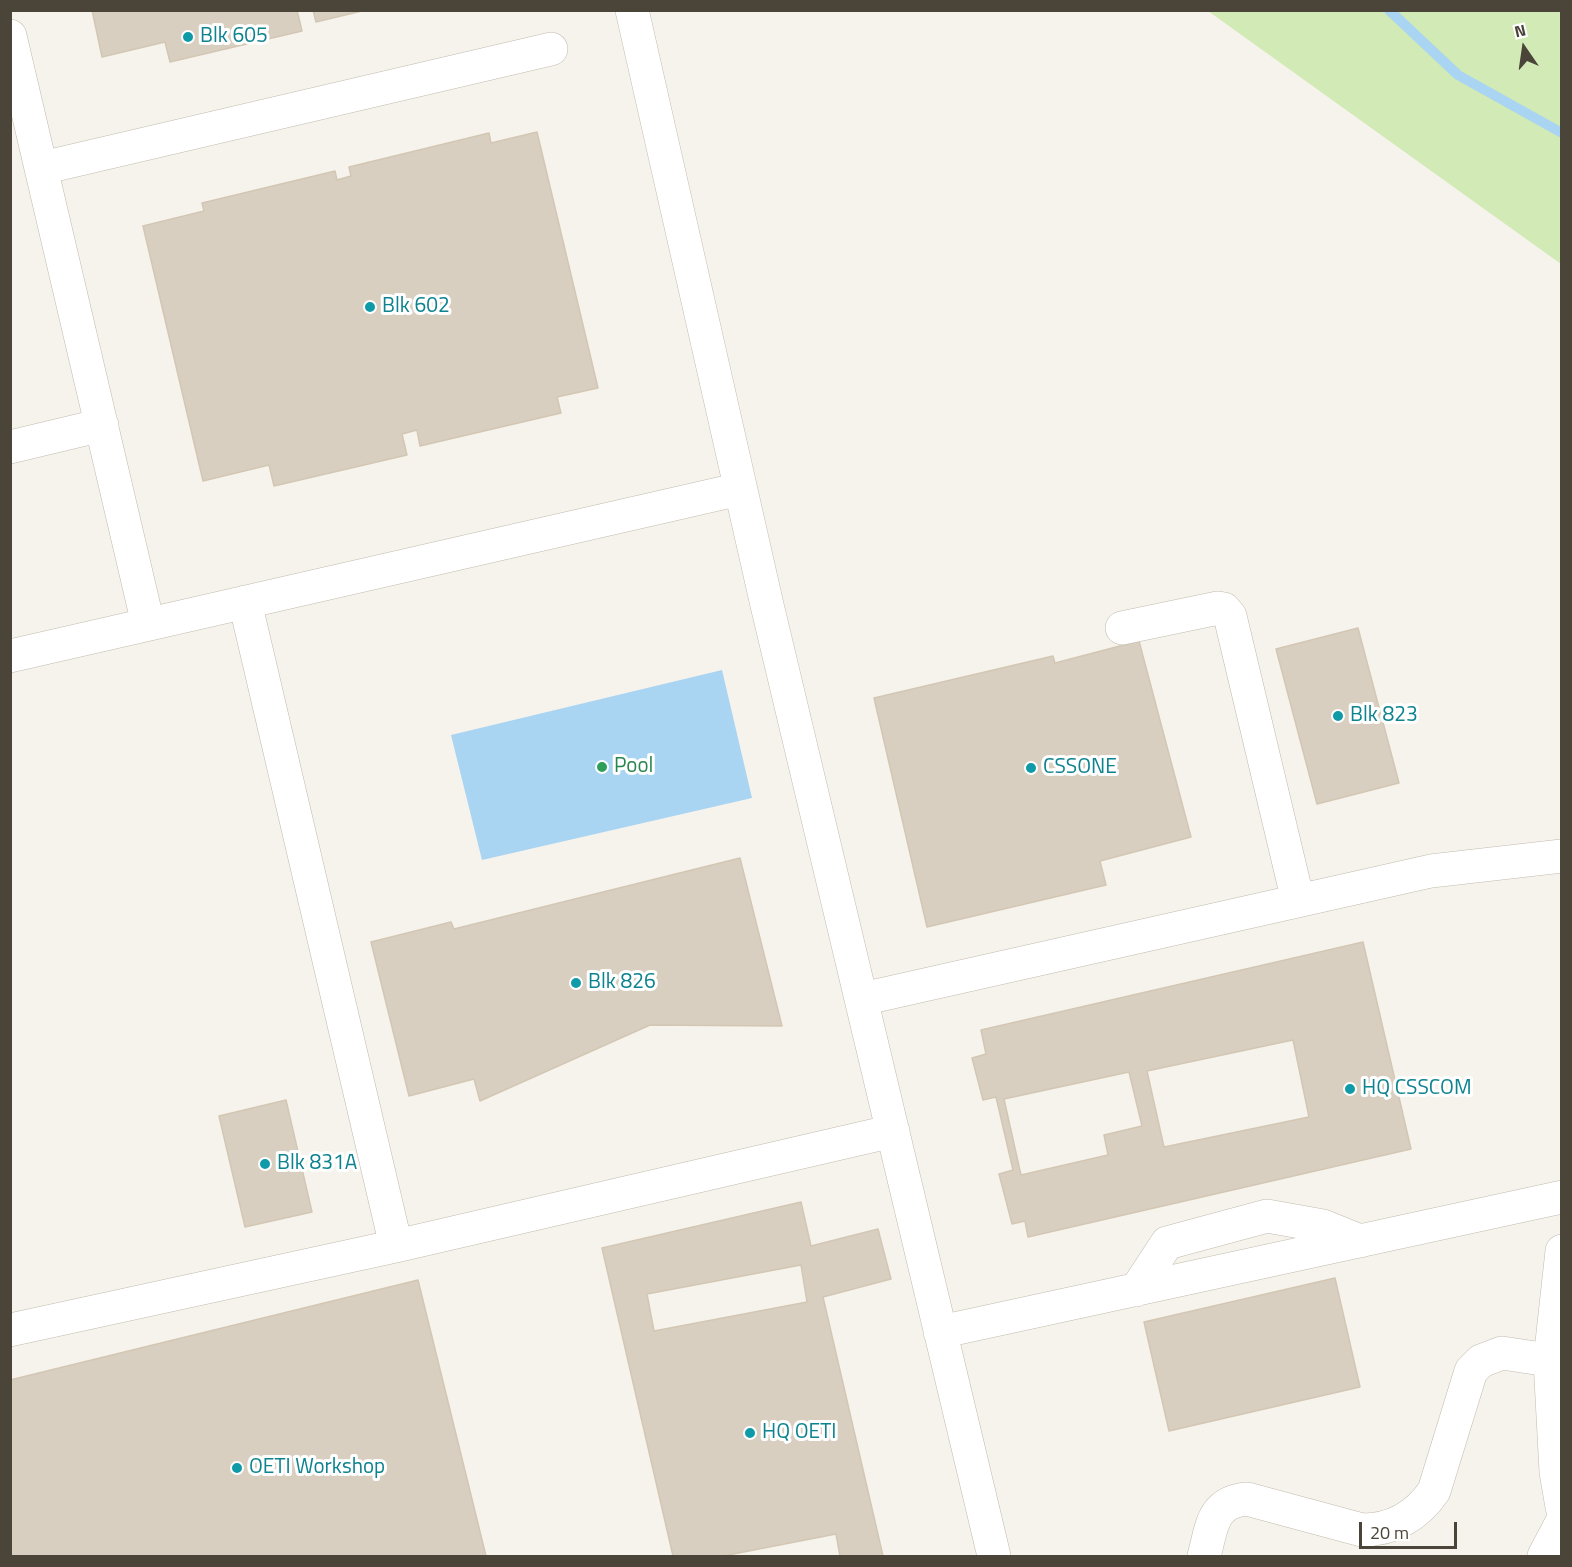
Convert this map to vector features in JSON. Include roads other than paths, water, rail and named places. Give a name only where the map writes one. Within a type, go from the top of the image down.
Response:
[{"type":"lane","points":[[632,10],[740,489],[994,1557]]},
{"type":"lane","points":[[10,36],[148,624]]},
{"type":"lane","points":[[42,168],[551,49]]},
{"type":"lane","points":[[10,447],[102,425]]},
{"type":"lane","points":[[10,656],[740,489]]},
{"type":"lane","points":[[245,602],[396,1246]]},
{"type":"lane","points":[[1122,628],[1218,608],[1224,609],[1230,616],[1298,901]]},
{"type":"lane","points":[[862,999],[1431,871],[1562,856]]},
{"type":"lane","points":[[10,1330],[396,1246],[893,1131]]},
{"type":"lane","points":[[940,1332],[1562,1197]]},
{"type":"lane","points":[[1136,1290],[1167,1243],[1267,1216],[1323,1226],[1360,1241]]},
{"type":"lane","points":[[1562,1251],[1556,1361],[1556,1472],[1562,1507]]},
{"type":"lane","points":[[1204,1557],[1217,1512],[1233,1500],[1246,1499],[1362,1530],[1377,1530],[1409,1517],[1424,1506],[1434,1491],[1471,1371],[1481,1361],[1502,1353],[1556,1361]]},
{"type":"lane","points":[[1544,1557],[1562,1522]]},
{"type":"water","name":"Pool","points":[[722,670],[752,798],[482,860],[451,735]]},
{"type":"waterway","points":[[1389,10],[1458,75],[1562,133]]},
{"type":"place","name":"Blk 605","points":[[188,37]]},
{"type":"place","name":"Blk 602","points":[[370,307]]},
{"type":"place","name":"Blk 823","points":[[1338,716]]},
{"type":"place","name":"Pool","points":[[602,767]]},
{"type":"place","name":"CSSONE","points":[[1031,768]]},
{"type":"place","name":"Blk 826","points":[[576,983]]},
{"type":"place","name":"HQ CSSCOM","points":[[1350,1089]]},
{"type":"place","name":"Blk 831A","points":[[265,1164]]},
{"type":"place","name":"HQ OETI","points":[[750,1433]]},
{"type":"place","name":"OETI Workshop","points":[[237,1468]]}]
